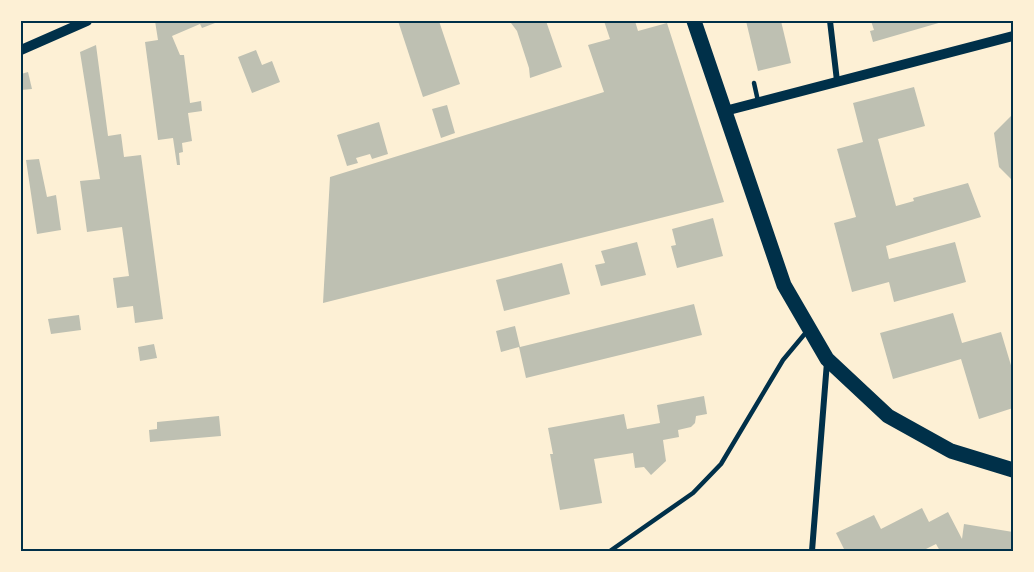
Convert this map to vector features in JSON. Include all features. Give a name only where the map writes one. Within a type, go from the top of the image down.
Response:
[{"type":"main road","points":[[694,21],[784,285],[827,358],[888,416],[951,452],[1013,470]]},
{"type":"street","points":[[21,50],[87,21]]},
{"type":"street","points":[[830,21],[837,81]]},
{"type":"street","points":[[725,111],[1013,36]]},
{"type":"street","points":[[812,551],[827,358]]},
{"type":"lane","points":[[753,83],[758,102]]},
{"type":"lane","points":[[610,551],[693,493],[722,464],[783,360],[810,328]]},
{"type":"building","points":[[155,21],[214,21],[215,23],[202,28],[200,24],[172,36],[180,55],[184,55],[190,103],[201,101],[202,111],[188,113],[192,141],[182,143],[183,152],[179,153],[180,165],[177,165],[173,138],[158,140],[145,42],[158,40]]},
{"type":"building","points":[[398,21],[439,21],[460,84],[423,97]]},
{"type":"building","points":[[546,21],[562,67],[530,78],[517,31],[511,23]]},
{"type":"building","points":[[604,21],[635,21],[638,31],[667,23],[724,202],[323,303],[330,177],[604,92],[588,45],[610,39]]},
{"type":"building","points":[[746,21],[781,21],[791,63],[758,71]]},
{"type":"building","points":[[871,21],[942,22],[873,42],[870,31],[874,30]]},
{"type":"building","points":[[96,45],[108,136],[121,134],[124,157],[141,155],[163,319],[135,323],[133,306],[117,308],[113,278],[129,276],[122,227],[87,232],[80,181],[100,179],[80,52]]},
{"type":"building","points":[[256,50],[262,65],[272,61],[280,82],[252,93],[238,57]]},
{"type":"building","points":[[28,72],[32,89],[21,90],[21,74]]},
{"type":"building","points":[[914,87],[925,126],[878,139],[896,206],[914,201],[913,198],[968,183],[981,217],[886,246],[889,259],[955,242],[966,282],[894,302],[889,282],[852,292],[834,223],[856,217],[837,149],[863,142],[853,103]]},
{"type":"building","points":[[447,105],[455,133],[441,138],[432,109]]},
{"type":"building","points":[[1013,114],[1013,181],[999,167],[994,133]]},
{"type":"building","points":[[379,122],[388,154],[372,159],[370,154],[356,158],[358,163],[347,166],[337,135]]},
{"type":"building","points":[[39,159],[47,197],[56,195],[61,230],[37,234],[26,160]]},
{"type":"building","points":[[713,218],[723,256],[677,268],[671,246],[676,245],[672,229]]},
{"type":"building","points":[[637,242],[646,275],[601,286],[595,265],[605,263],[601,251]]},
{"type":"building","points":[[562,263],[570,294],[504,311],[496,280]]},
{"type":"building","points":[[694,304],[702,335],[526,378],[519,347],[501,352],[496,331],[515,326],[520,347]]},
{"type":"building","points":[[953,313],[962,343],[1001,332],[1013,372],[1013,408],[979,419],[961,359],[893,379],[880,333]]},
{"type":"building","points":[[79,315],[81,330],[51,334],[48,319]]},
{"type":"building","points":[[154,344],[157,358],[140,361],[138,347]]},
{"type":"building","points":[[704,396],[707,414],[696,416],[695,423],[691,427],[678,430],[679,437],[663,440],[666,461],[651,475],[644,467],[635,468],[633,453],[594,459],[602,503],[560,510],[548,428],[624,414],[627,429],[660,423],[657,405]]},
{"type":"building","points":[[219,416],[221,436],[150,442],[149,430],[157,429],[157,422]]},
{"type":"building","points":[[922,508],[929,522],[948,512],[962,539],[964,524],[1013,532],[1013,551],[940,551],[936,544],[922,551],[845,551],[836,533],[874,515],[881,529]]}]
